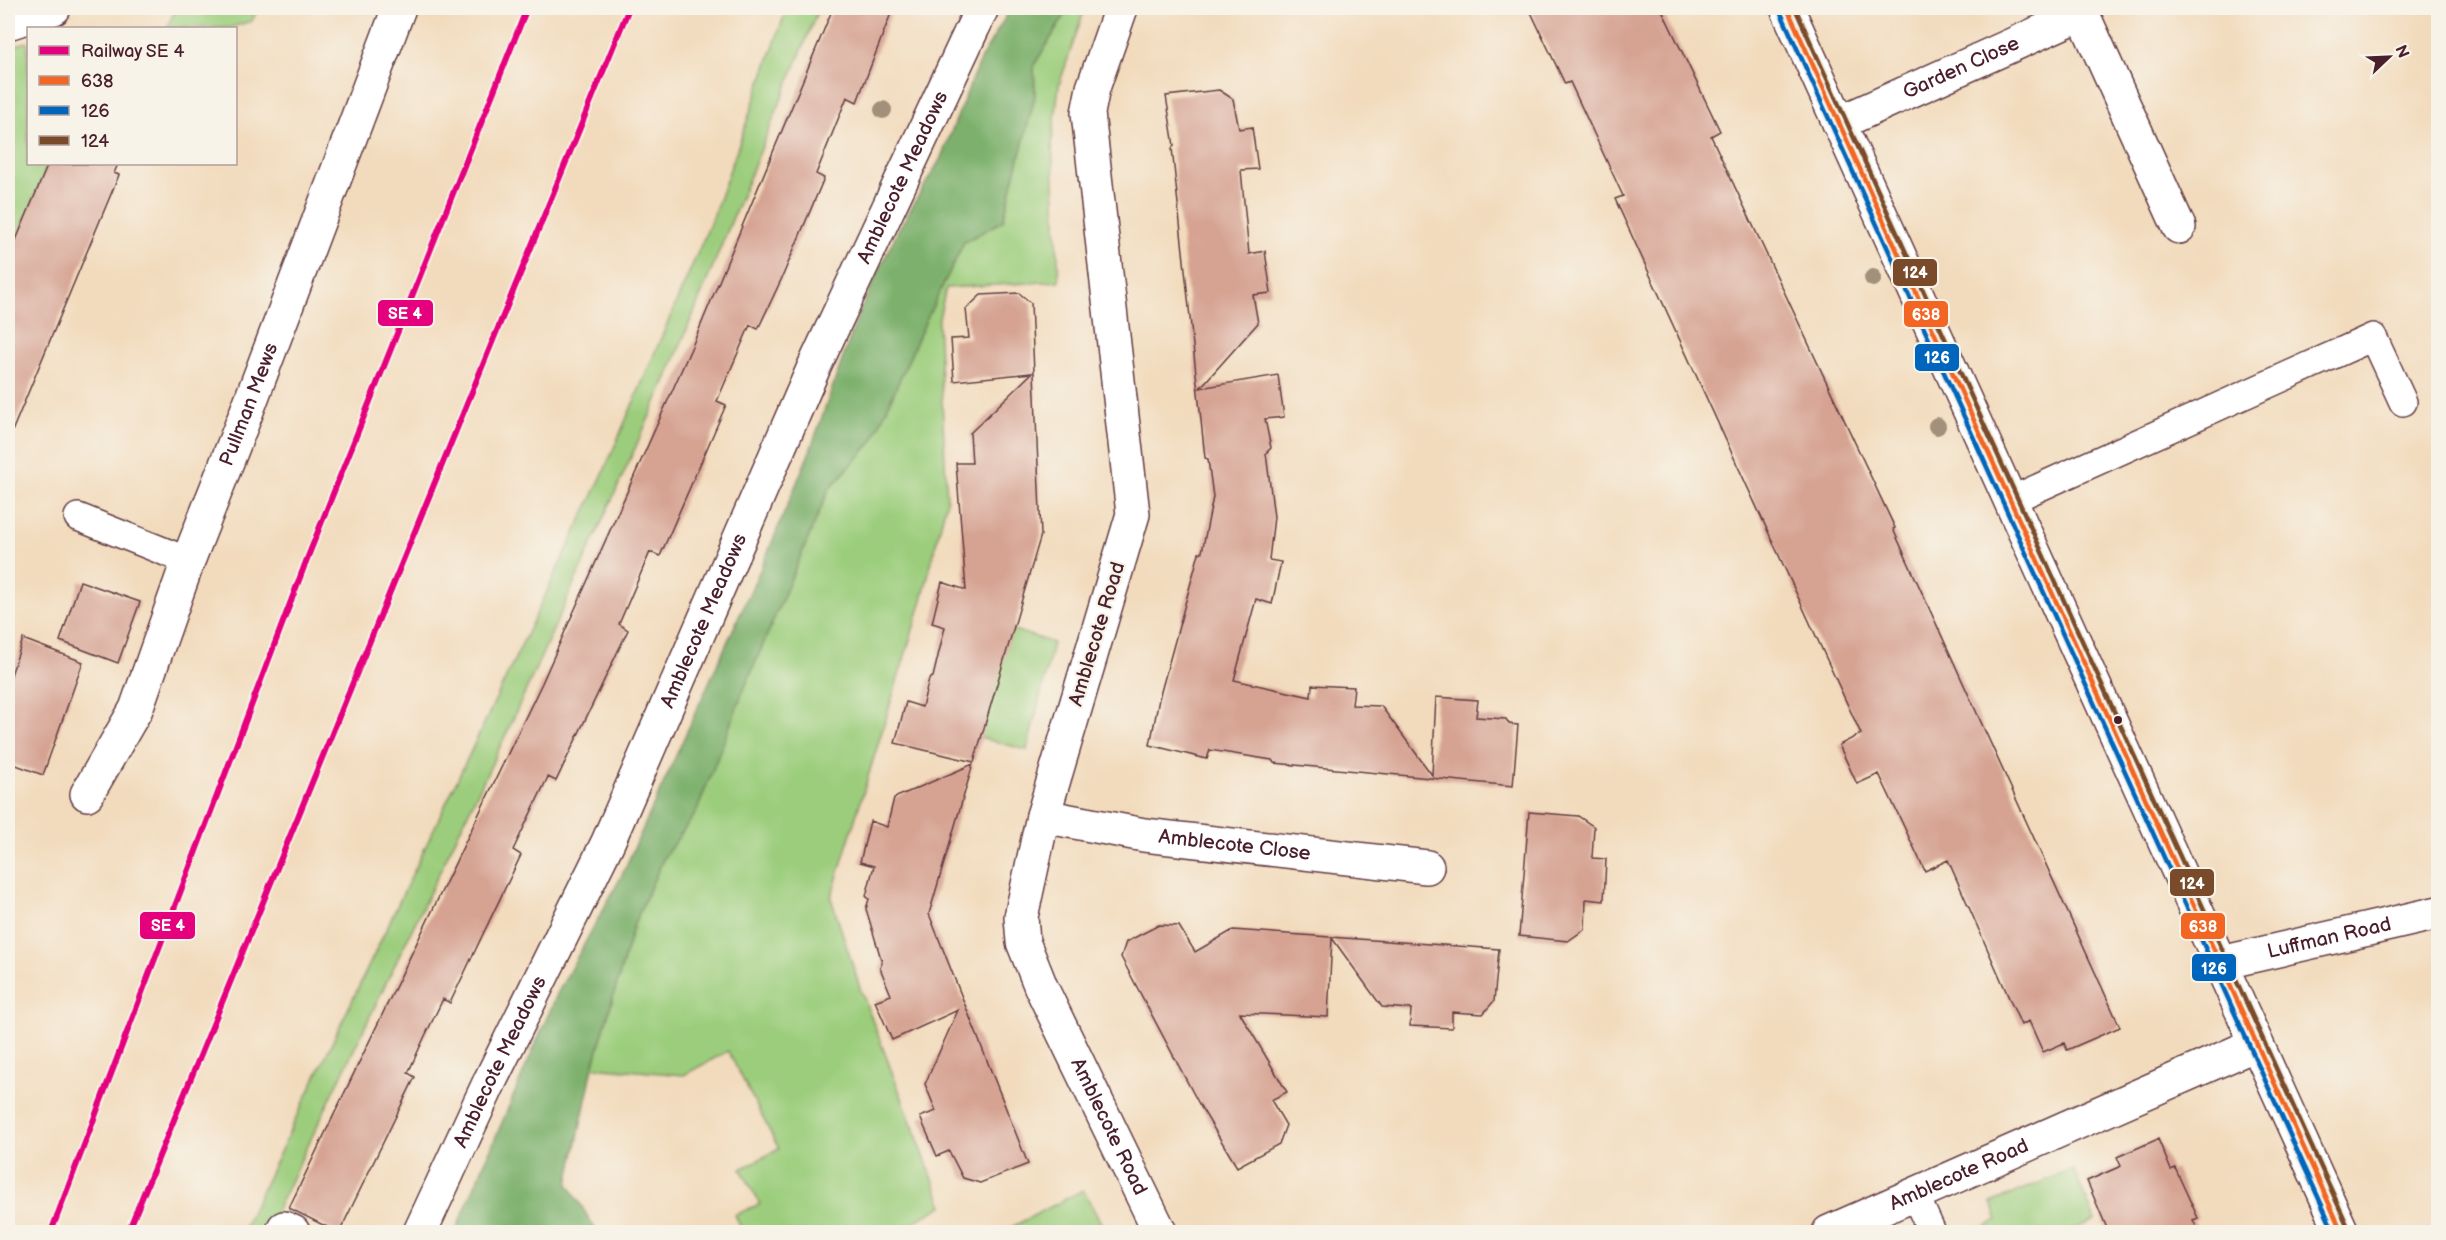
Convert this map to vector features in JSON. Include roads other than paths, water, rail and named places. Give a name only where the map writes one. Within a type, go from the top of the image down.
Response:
[{"type":"street","points":[[8,23],[54,8]]},
{"type":"street","name":"Pullman Mews","points":[[87,794],[136,709],[188,561],[399,8]]},
{"type":"street","name":"Amblecote Meadows","points":[[420,1233],[490,1081],[608,840],[814,367],[982,8]]},
{"type":"street","name":"Amblecote Road","points":[[1121,8],[1093,88],[1088,113],[1133,514],[1043,816],[1023,901],[1023,942],[1041,987],[1161,1233]]},
{"type":"street","points":[[1787,8],[2342,1233]]},
{"type":"street","name":"Garden Close","points":[[1839,123],[2082,10],[2179,227]]},
{"type":"street","name":"Amblecote Close","points":[[1043,816],[1144,835],[1427,867]]},
{"type":"street","name":"Luffman Road","points":[[2221,963],[2439,914]]},
{"type":"street","name":"Amblecote Road","points":[[1829,1233],[2256,1044]]},
{"type":"lane","points":[[2009,501],[2373,337],[2403,402]]},
{"type":"lane","points":[[78,517],[188,561]]},
{"type":"lane","points":[[1915,1195],[1932,1233]]}]
